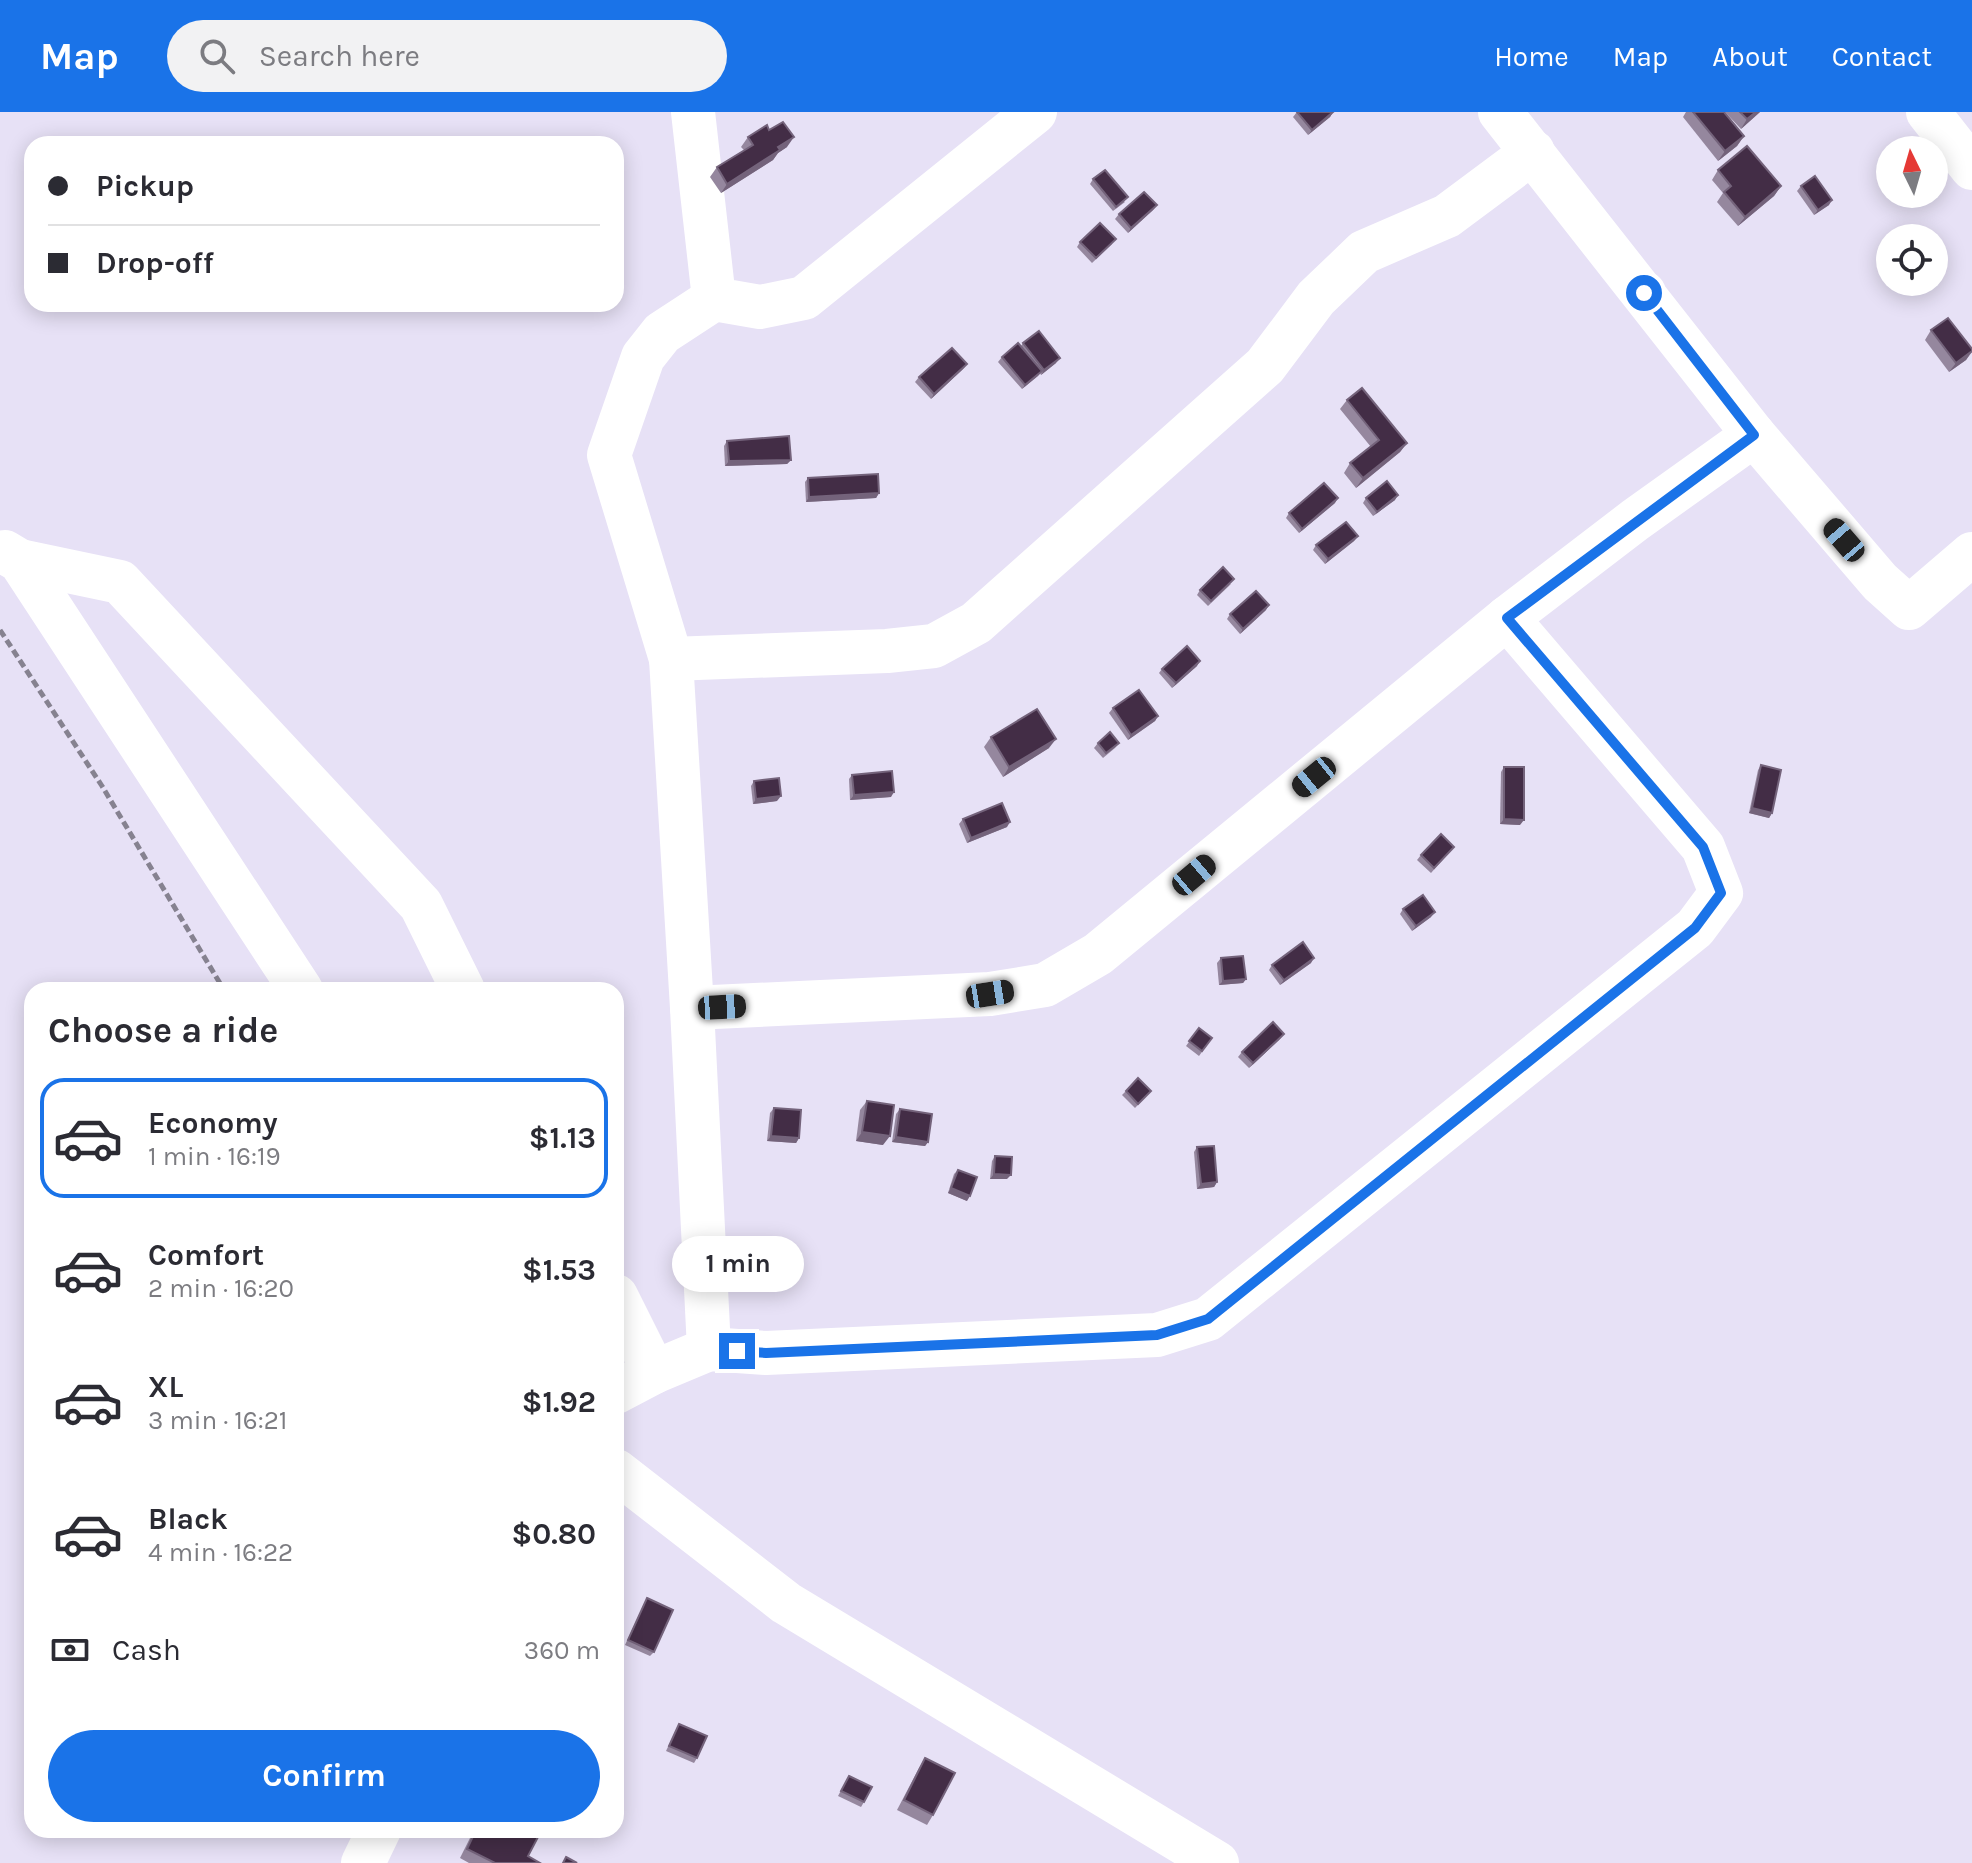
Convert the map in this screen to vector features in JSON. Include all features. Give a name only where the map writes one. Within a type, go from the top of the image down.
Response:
[{"type":"street","points":[[693,112],[714,299]]},
{"type":"street","points":[[709,1349],[671,659],[609,455],[643,357],[662,333],[714,299],[760,307],[804,298],[1035,112]]},
{"type":"street","points":[[1500,112],[1754,435],[1880,582],[1909,608],[1972,554]]},
{"type":"street","points":[[1928,112],[1972,168]]},
{"type":"street","points":[[671,659],[887,651],[934,646],[976,623],[1265,366],[1316,298],[1364,252],[1447,216],[1533,152]]},
{"type":"street","points":[[692,1008],[990,994],[1045,985],[1098,954],[1507,618],[1754,435]]},
{"type":"street","points":[[10,554],[296,982]]},
{"type":"street","points":[[10,554],[120,582],[421,905],[459,982]]},
{"type":"street","points":[[624,1388],[709,1349],[766,1353],[1157,1335],[1208,1319],[1695,928],[1721,893],[1703,847],[1507,618]]},
{"type":"street","points":[[624,1312],[654,1372]]},
{"type":"street","points":[[624,1477],[786,1603],[1217,1863]]},
{"type":"street","points":[[363,1863],[375,1838]]},
{"type":"path","points":[[0,630],[102,786],[219,982]]},
{"type":"building","points":[[1297,112],[1333,112],[1312,130]]},
{"type":"building","points":[[1693,112],[1724,112],[1744,136],[1725,151]]},
{"type":"building","points":[[1740,112],[1756,112],[1747,119]]},
{"type":"building","points":[[783,122],[794,137],[778,147],[780,150],[727,184],[717,167],[753,145],[748,137],[767,125],[769,130]]},
{"type":"building","points":[[1747,146],[1781,186],[1745,217],[1724,192],[1731,186],[1718,170]]},
{"type":"building","points":[[1105,170],[1128,197],[1116,207],[1093,179]]},
{"type":"building","points":[[1815,176],[1832,200],[1818,210],[1801,186]]},
{"type":"building","points":[[1144,192],[1157,205],[1131,228],[1119,214]]},
{"type":"building","points":[[1100,223],[1116,239],[1096,258],[1080,242]]},
{"type":"building","points":[[1948,318],[1972,349],[1956,363],[1931,330]]},
{"type":"building","points":[[1039,331],[1060,358],[1044,370],[1023,343]]},
{"type":"building","points":[[1018,343],[1042,371],[1025,385],[1002,357]]},
{"type":"building","points":[[952,348],[967,364],[934,394],[919,377]]},
{"type":"building","points":[[1362,388],[1407,443],[1363,478],[1350,463],[1379,440],[1347,400]]},
{"type":"building","points":[[789,436],[791,460],[729,461],[727,441]]},
{"type":"building","points":[[878,474],[879,493],[809,497],[808,478]]},
{"type":"building","points":[[1387,481],[1398,495],[1377,512],[1366,498]]},
{"type":"building","points":[[1324,483],[1338,498],[1302,529],[1289,513]]},
{"type":"building","points":[[1346,522],[1358,536],[1328,559],[1316,545]]},
{"type":"building","points":[[1223,567],[1234,579],[1211,601],[1200,590]]},
{"type":"building","points":[[1256,591],[1269,605],[1243,629],[1230,614]]},
{"type":"building","points":[[1187,646],[1200,661],[1176,683],[1162,669]]},
{"type":"building","points":[[1139,690],[1158,716],[1131,735],[1113,708]]},
{"type":"building","points":[[1037,709],[1056,739],[1009,767],[991,737]]},
{"type":"building","points":[[1110,732],[1119,743],[1106,753],[1098,743]]},
{"type":"building","points":[[1761,765],[1781,770],[1772,813],[1752,808]]},
{"type":"building","points":[[1504,767],[1524,767],[1524,820],[1504,819]]},
{"type":"building","points":[[892,771],[894,792],[854,795],[852,775]]},
{"type":"building","points":[[779,778],[781,796],[756,799],[754,781]]},
{"type":"building","points":[[1002,803],[1010,822],[971,838],[963,819]]},
{"type":"building","points":[[1441,834],[1454,847],[1434,868],[1421,855]]},
{"type":"building","points":[[1423,895],[1435,912],[1416,926],[1403,909]]},
{"type":"building","points":[[1303,942],[1314,958],[1284,980],[1272,965]]},
{"type":"building","points":[[1243,956],[1246,979],[1223,981],[1221,958]]},
{"type":"building","points":[[1273,1022],[1284,1034],[1253,1063],[1242,1052]]},
{"type":"building","points":[[1199,1028],[1212,1038],[1202,1051],[1189,1041]]},
{"type":"building","points":[[1138,1078],[1151,1091],[1138,1104],[1126,1091]]},
{"type":"building","points":[[867,1101],[894,1105],[890,1136],[862,1132]]},
{"type":"building","points":[[774,1108],[801,1110],[799,1138],[771,1136]]},
{"type":"building","points":[[900,1109],[932,1114],[928,1142],[896,1137]]},
{"type":"building","points":[[1214,1146],[1217,1182],[1201,1184],[1197,1147]]},
{"type":"building","points":[[995,1156],[1012,1157],[1011,1175],[994,1174]]},
{"type":"building","points":[[958,1170],[977,1177],[970,1196],[951,1188]]},
{"type":"building","points":[[647,1598],[673,1610],[654,1652],[628,1640]]},
{"type":"building","points":[[679,1724],[707,1736],[697,1758],[669,1746]]},
{"type":"building","points":[[925,1758],[955,1773],[933,1815],[904,1800]]},
{"type":"building","points":[[849,1776],[872,1787],[864,1802],[841,1791]]},
{"type":"building","points":[[472,1838],[537,1838],[528,1856],[540,1863],[495,1863],[467,1849]]},
{"type":"building","points":[[566,1857],[577,1863],[563,1863]]},
{"type":"route","points":[[737,1351],[766,1353],[1157,1335],[1208,1319],[1695,928],[1721,893],[1703,847],[1507,618],[1635,520],[1754,435],[1644,293]]}]
